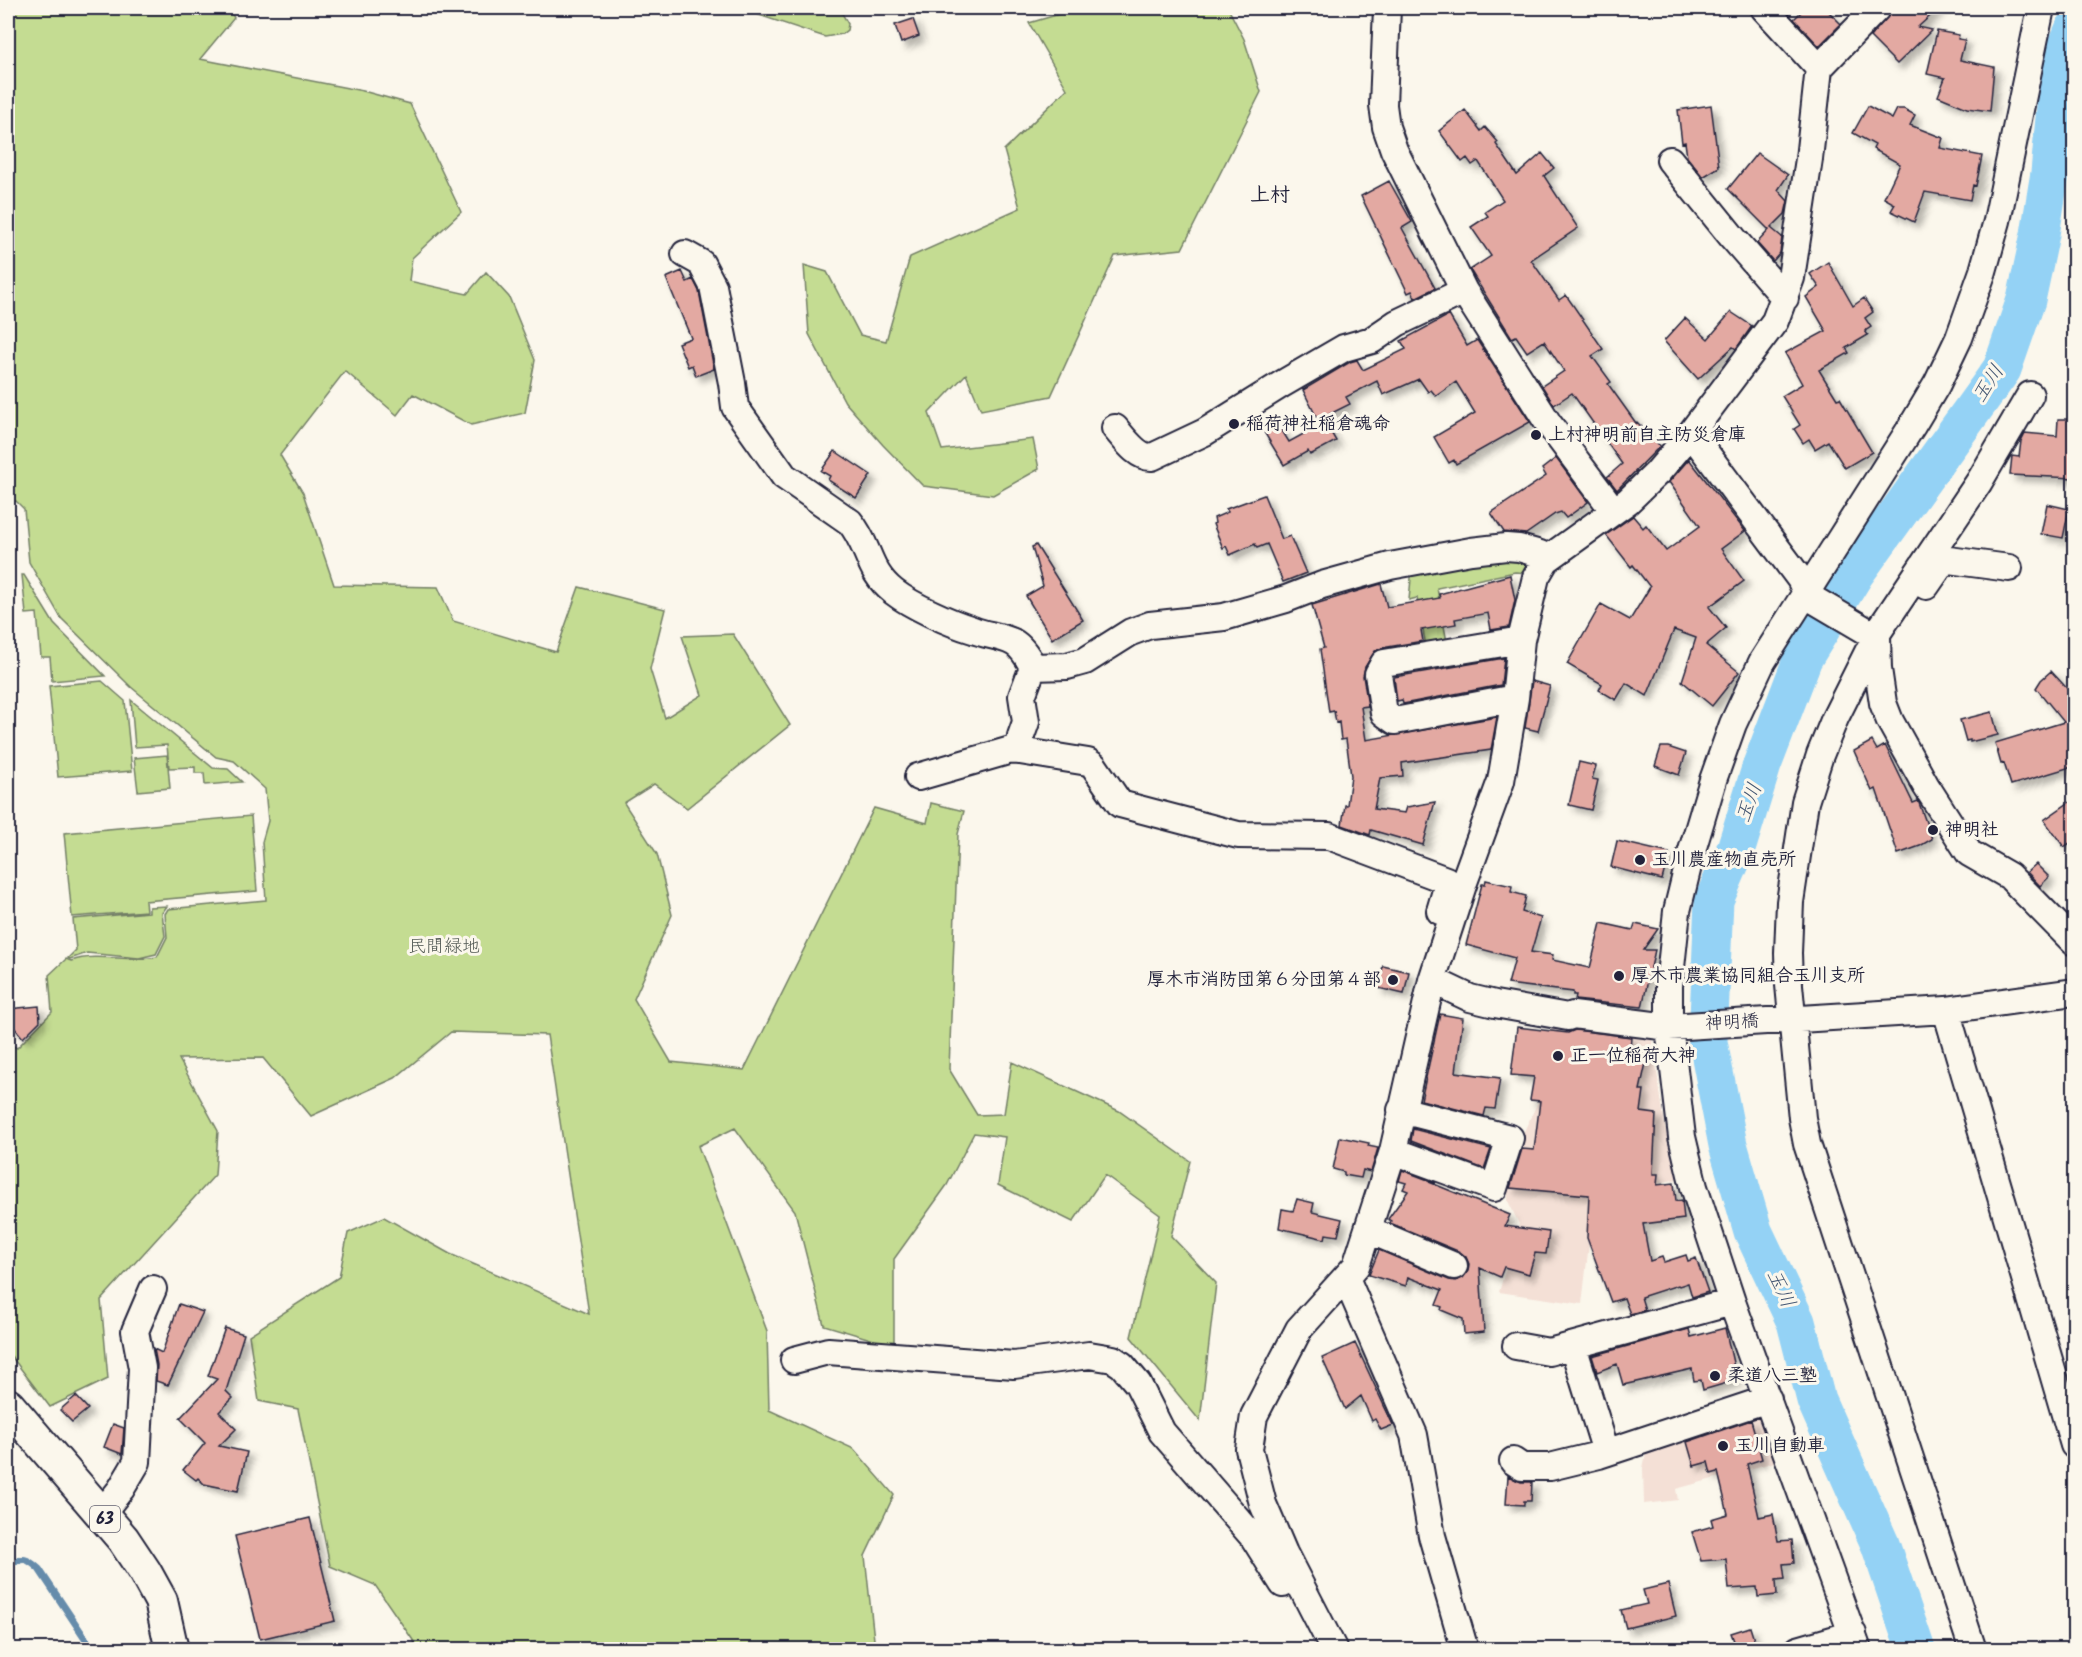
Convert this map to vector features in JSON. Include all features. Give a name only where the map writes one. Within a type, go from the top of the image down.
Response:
[{"type":"main road","name":"63","points":[[8,1405],[123,1539],[146,1572],[161,1601],[172,1650]]},
{"type":"street","points":[[1387,8],[1383,105],[1386,127],[1394,150],[1464,291],[1548,423],[1614,511]]},
{"type":"street","points":[[1764,8],[1819,68]]},
{"type":"street","points":[[1332,1650],[1263,1504],[1249,1449],[1254,1416],[1299,1329],[1345,1281],[1356,1266],[1369,1230],[1393,1151],[1432,980],[1464,882],[1501,781],[1515,698],[1521,640],[1536,577],[1546,560],[1628,501],[1657,473],[1762,341],[1775,321],[1791,278],[1809,159],[1819,68],[1877,8]]},
{"type":"street","points":[[1798,1650],[1856,1642],[1732,1302],[1694,1187],[1682,1137],[1675,1026],[1669,986],[1677,911],[1713,780],[1733,724],[1761,662],[1811,597],[1937,384],[1959,338],[1983,271],[1997,221],[2041,8]]},
{"type":"street","points":[[1670,160],[1785,298]]},
{"type":"street","points":[[685,254],[701,263],[713,286],[735,407],[784,476],[850,522],[857,531],[874,572],[895,593],[972,630],[1013,642],[1026,654],[1033,666]]},
{"type":"street","points":[[1115,428],[1140,454],[1152,457],[1205,432],[1344,348],[1372,339],[1397,323],[1464,291]]},
{"type":"street","points":[[1973,1650],[1807,1144],[1787,1020],[1790,902],[1805,802],[1820,755],[1873,634],[1878,632],[1979,482],[2031,395]]},
{"type":"street","points":[[1690,433],[1800,579],[1811,597],[1873,634],[1890,636],[1942,563],[1949,560],[2009,568]]},
{"type":"street","points":[[1033,666],[1067,666],[1084,662],[1131,632],[1150,625],[1224,617],[1286,599],[1322,585],[1390,566],[1506,547],[1540,554],[1546,560]]},
{"type":"street","points":[[1873,634],[1883,703],[1890,721],[1926,786],[1969,853],[2009,876],[2074,942]]},
{"type":"street","points":[[1515,698],[1395,721],[1384,713],[1378,674],[1384,663],[1521,640]]},
{"type":"street","points":[[1020,751],[1021,736],[1026,722],[1022,696],[1033,666]]},
{"type":"street","points":[[918,777],[1011,750],[1020,751],[1088,762],[1094,766],[1120,804],[1238,835],[1329,836],[1446,880],[1448,884],[1433,933],[1433,943],[1442,948]]},
{"type":"street","name":"神明橋","points":[[1432,980],[1470,998],[1495,1004],[1568,1017],[1675,1026],[1946,1010],[2074,992]]},
{"type":"street","points":[[1946,1010],[2074,1445]]},
{"type":"street","points":[[1393,1151],[1494,1188],[1510,1138],[1401,1110]]},
{"type":"street","points":[[1369,1230],[1454,1266]]},
{"type":"street","points":[[1345,1281],[1349,1285],[1414,1435],[1432,1536],[1464,1650]]},
{"type":"street","points":[[101,1514],[121,1489],[136,1462],[142,1368],[135,1331],[153,1289]]},
{"type":"street","points":[[1516,1346],[1549,1352],[1732,1302]]},
{"type":"street","points":[[1573,1347],[1606,1452]]},
{"type":"street","points":[[794,1360],[828,1351],[1014,1365],[1089,1355],[1113,1359],[1122,1365],[1138,1384],[1162,1432],[1254,1538],[1278,1573],[1301,1616],[1332,1650]]},
{"type":"street","points":[[1513,1461],[1522,1467],[1550,1467],[1606,1452],[1768,1399]]},
{"type":"shaded area","points":[[1553,1019],[1652,1039],[1666,1132],[1679,1179],[1628,1189],[1628,1245],[1589,1244],[1582,1304],[1499,1292],[1519,1224],[1508,1201],[1514,1152],[1538,1102]]},
{"type":"shaded area","points":[[1756,1411],[1775,1462],[1676,1489],[1678,1500],[1644,1504],[1643,1468],[1648,1444]]},
{"type":"green space","name":"民間緑地","points":[[8,8],[229,8],[234,18],[200,59],[363,91],[410,104],[461,212],[412,258],[409,281],[467,294],[486,272],[509,297],[535,360],[525,413],[471,425],[413,394],[397,415],[345,371],[280,455],[303,493],[334,585],[438,587],[453,621],[556,652],[579,587],[665,609],[650,669],[665,718],[702,695],[682,636],[733,634],[790,725],[687,808],[654,784],[624,803],[657,854],[672,915],[634,999],[671,1062],[744,1070],[874,808],[927,823],[931,803],[964,811],[958,834],[949,1069],[977,1115],[1004,1114],[1012,1062],[1119,1111],[1190,1161],[1171,1236],[1216,1283],[1200,1421],[1131,1337],[1160,1215],[1105,1175],[1073,1222],[998,1185],[1005,1137],[974,1133],[947,1185],[894,1259],[894,1346],[824,1325],[795,1211],[735,1128],[698,1146],[767,1331],[769,1410],[854,1449],[894,1495],[865,1556],[875,1649],[419,1649],[375,1585],[330,1566],[298,1409],[259,1401],[249,1335],[339,1277],[348,1233],[384,1217],[450,1254],[589,1314],[547,1035],[451,1032],[395,1078],[311,1116],[263,1058],[179,1059],[218,1131],[215,1175],[101,1300],[108,1379],[50,1407],[8,1352],[8,1043],[17,1048],[52,1012],[49,975],[66,959],[71,961],[92,957],[146,959],[157,957],[167,937],[165,914],[168,909],[266,900],[262,842],[268,821],[265,789],[234,761],[216,757],[131,687],[61,618],[29,562],[24,509],[16,501],[8,502]]},
{"type":"green space","points":[[738,8],[839,8],[848,24],[847,30],[842,34],[825,37]]},
{"type":"green space","points":[[1080,8],[1228,8],[1244,39],[1261,92],[1182,249],[1115,256],[1051,396],[981,410],[966,374],[929,413],[942,450],[1033,439],[1039,469],[993,495],[923,486],[845,402],[809,334],[804,265],[827,272],[860,335],[886,341],[910,257],[1020,208],[1004,150],[1067,89],[1029,23]]},
{"type":"green space","points":[[1482,554],[1532,558],[1529,573],[1515,572],[1437,588],[1447,642],[1426,646],[1417,598],[1409,600],[1412,568]]},
{"type":"green space","points":[[22,575],[54,624],[105,676],[52,681],[50,657],[41,657],[37,613],[26,614]]},
{"type":"green space","points":[[102,681],[125,701],[132,771],[58,777],[49,686]]},
{"type":"green space","points":[[131,700],[213,768],[228,769],[242,782],[205,785],[204,773],[195,773],[195,767],[169,768],[167,745],[135,747]]},
{"type":"green space","points":[[167,755],[170,788],[138,791],[134,758]]},
{"type":"green space","points":[[251,816],[257,891],[145,901],[146,911],[72,917],[64,833]]},
{"type":"green space","points":[[167,906],[162,913],[165,936],[156,954],[139,958],[87,953],[68,958],[76,950],[73,919],[149,912],[149,907]]},
{"type":"building","points":[[1805,8],[1825,8],[1841,24],[1819,46],[1794,19]]},
{"type":"building","points":[[1895,8],[1939,8],[1918,27],[1932,30],[1897,64],[1870,37]]},
{"type":"building","points":[[913,19],[919,36],[901,43],[895,25]]},
{"type":"building","points":[[1937,31],[1959,35],[1958,39],[1965,40],[1960,60],[1994,67],[1990,111],[1967,108],[1938,96],[1945,78],[1927,74]]},
{"type":"building","points":[[1711,105],[1719,167],[1703,177],[1687,157],[1685,142],[1682,143],[1678,110]]},
{"type":"building","points":[[1868,106],[1892,119],[1897,109],[1904,109],[1915,115],[1910,125],[1943,138],[1940,148],[1982,156],[1976,186],[1973,185],[1970,200],[1925,192],[1914,222],[1891,211],[1895,204],[1884,198],[1900,164],[1873,149],[1875,145],[1853,133]]},
{"type":"building","points":[[1465,110],[1481,131],[1485,127],[1498,142],[1496,144],[1517,175],[1542,153],[1554,168],[1544,176],[1578,228],[1531,260],[1559,300],[1566,295],[1603,349],[1592,356],[1611,382],[1608,384],[1636,423],[1660,446],[1617,490],[1607,477],[1622,464],[1572,393],[1554,405],[1542,386],[1564,371],[1544,341],[1527,352],[1516,336],[1512,338],[1470,270],[1491,256],[1471,227],[1488,216],[1485,212],[1503,200],[1478,161],[1472,165],[1467,158],[1462,162],[1439,131]]},
{"type":"building","points":[[1757,153],[1788,175],[1778,190],[1788,201],[1785,214],[1771,228],[1782,237],[1780,253],[1773,261],[1757,243],[1769,230],[1728,189]]},
{"type":"building","points":[[1389,181],[1412,222],[1402,228],[1435,288],[1415,298],[1412,291],[1408,293],[1361,196]]},
{"type":"building","points":[[1828,262],[1853,306],[1864,298],[1873,312],[1865,318],[1871,327],[1865,331],[1868,335],[1846,348],[1849,353],[1819,370],[1837,399],[1840,398],[1872,452],[1845,468],[1828,441],[1815,449],[1809,439],[1803,443],[1794,429],[1800,425],[1782,396],[1802,384],[1785,353],[1826,331],[1806,297],[1819,287],[1810,274]]},
{"type":"building","points":[[682,271],[687,282],[693,279],[699,291],[714,369],[696,376],[692,365],[688,367],[678,343],[691,338],[666,278]]},
{"type":"building","points":[[1731,312],[1752,326],[1736,349],[1733,347],[1698,379],[1664,341],[1685,318],[1708,339]]},
{"type":"building","points":[[1449,315],[1467,346],[1477,340],[1530,422],[1456,464],[1454,460],[1449,463],[1434,437],[1475,413],[1456,382],[1436,396],[1431,390],[1428,392],[1419,379],[1383,395],[1377,381],[1346,397],[1350,404],[1318,420],[1303,390],[1350,362],[1357,360],[1363,370],[1406,349],[1401,341]]},
{"type":"building","points":[[2058,419],[2074,419],[2074,478],[2010,475],[2012,456],[2019,457],[2021,441],[2025,433],[2057,436]]},
{"type":"building","points":[[1325,422],[1336,441],[1310,455],[1308,451],[1284,465],[1264,432],[1278,424],[1289,442]]},
{"type":"building","points":[[835,451],[871,475],[856,498],[828,480],[830,476],[821,471]]},
{"type":"building","points":[[1556,458],[1588,502],[1566,518],[1561,512],[1555,514],[1526,534],[1504,532],[1491,513],[1546,476],[1542,469]]},
{"type":"building","points":[[1689,459],[1745,531],[1721,549],[1744,581],[1709,607],[1726,628],[1706,645],[1739,672],[1712,706],[1682,681],[1696,638],[1674,630],[1647,696],[1626,683],[1616,700],[1599,690],[1602,684],[1567,664],[1601,604],[1630,620],[1650,587],[1606,535],[1633,516],[1643,528],[1646,525],[1666,551],[1700,526],[1669,482]]},
{"type":"building","points":[[1264,495],[1282,539],[1290,536],[1306,573],[1283,582],[1267,544],[1257,548],[1255,544],[1230,555],[1226,546],[1223,548],[1213,524],[1215,523],[1214,518],[1228,512],[1226,509]]},
{"type":"building","points":[[2047,504],[2069,509],[2063,538],[2041,534]]},
{"type":"building","points":[[1036,545],[1083,620],[1052,639],[1026,596],[1043,586],[1032,547]]},
{"type":"building","points":[[1510,575],[1515,600],[1509,627],[1491,630],[1488,613],[1455,619],[1456,624],[1421,630],[1423,641],[1375,651],[1365,667],[1363,676],[1368,706],[1361,707],[1366,740],[1497,717],[1491,750],[1402,763],[1403,776],[1380,778],[1374,809],[1405,813],[1407,807],[1435,802],[1423,845],[1371,830],[1370,835],[1342,825],[1351,776],[1346,739],[1341,740],[1339,722],[1336,723],[1334,711],[1329,712],[1320,649],[1324,648],[1312,605],[1381,584],[1387,607],[1440,598],[1439,594]]},
{"type":"building","points":[[1504,658],[1501,685],[1403,704],[1402,700],[1397,701],[1394,677]]},
{"type":"building","points":[[2051,671],[2074,696],[2074,766],[2011,785],[2004,763],[2001,764],[1995,743],[2064,722],[2036,688]]},
{"type":"building","points":[[1532,681],[1550,686],[1538,731],[1525,728]]},
{"type":"building","points":[[1992,712],[1998,735],[1966,741],[1960,720]]},
{"type":"building","points":[[1872,741],[1877,750],[1885,745],[1913,803],[1918,801],[1932,839],[1898,854],[1876,789],[1872,791],[1854,751]]},
{"type":"building","points":[[1661,747],[1686,753],[1679,775],[1655,766]]},
{"type":"building","points":[[1579,762],[1596,766],[1592,779],[1598,780],[1591,810],[1569,805]]},
{"type":"building","points":[[2074,799],[2074,840],[2064,847],[2044,820]]},
{"type":"building","name":"玉川農産物直売所","points":[[1617,841],[1669,853],[1662,880],[1611,867]]},
{"type":"building","points":[[2036,864],[2049,877],[2040,886],[2027,872]]},
{"type":"building","points":[[1486,880],[1512,886],[1511,892],[1526,896],[1522,912],[1541,918],[1531,952],[1553,955],[1552,960],[1590,968],[1601,923],[1633,930],[1635,924],[1658,929],[1643,950],[1655,950],[1642,1007],[1575,1000],[1576,995],[1573,995],[1573,992],[1508,984],[1515,958],[1466,945],[1482,884],[1485,884]]},
{"type":"building","name":"厚木市消防団第６分団第４部","points":[[1383,966],[1409,972],[1404,994],[1378,988]]},
{"type":"building","points":[[39,1006],[40,1021],[23,1038],[13,1026],[8,1027],[8,1009]]},
{"type":"building","points":[[1440,1014],[1463,1018],[1456,1072],[1500,1078],[1495,1109],[1486,1108],[1484,1116],[1421,1100]]},
{"type":"building","points":[[1517,1027],[1568,1033],[1575,1030],[1631,1037],[1630,1050],[1648,1054],[1640,1090],[1644,1090],[1641,1112],[1656,1114],[1653,1174],[1658,1174],[1657,1185],[1674,1183],[1676,1201],[1682,1200],[1684,1219],[1643,1224],[1650,1261],[1662,1257],[1664,1262],[1686,1255],[1688,1261],[1696,1258],[1708,1292],[1692,1297],[1688,1283],[1678,1285],[1641,1297],[1645,1310],[1630,1314],[1624,1298],[1611,1302],[1587,1238],[1589,1195],[1510,1188],[1522,1149],[1534,1150],[1540,1101],[1530,1100],[1534,1077],[1511,1075]]},
{"type":"building","points":[[1413,1129],[1491,1149],[1484,1169],[1411,1141]]},
{"type":"building","points":[[1340,1137],[1369,1143],[1368,1146],[1378,1148],[1371,1172],[1363,1170],[1361,1178],[1344,1175],[1344,1172],[1333,1169]]},
{"type":"building","points":[[1402,1170],[1510,1215],[1505,1226],[1549,1232],[1546,1254],[1535,1253],[1529,1274],[1504,1267],[1500,1277],[1480,1268],[1484,1332],[1464,1334],[1463,1319],[1441,1310],[1442,1307],[1436,1305],[1442,1290],[1408,1277],[1406,1286],[1369,1275],[1379,1250],[1449,1280],[1456,1281],[1463,1278],[1468,1271],[1469,1264],[1460,1252],[1390,1223],[1388,1219],[1408,1191],[1403,1189],[1406,1183],[1399,1181]]},
{"type":"building","points":[[1297,1199],[1314,1203],[1312,1212],[1342,1219],[1338,1236],[1326,1234],[1325,1239],[1279,1228],[1282,1209],[1293,1211]]},
{"type":"building","points":[[179,1304],[203,1312],[168,1385],[156,1381],[157,1365],[154,1349],[162,1353]]},
{"type":"building","points":[[225,1328],[244,1334],[226,1391],[233,1398],[219,1412],[236,1429],[219,1446],[247,1452],[238,1491],[204,1484],[183,1470],[205,1443],[180,1418],[217,1379],[208,1376]]},
{"type":"building","points":[[1725,1328],[1737,1380],[1703,1390],[1701,1380],[1694,1381],[1692,1369],[1623,1385],[1617,1364],[1597,1372],[1592,1356],[1689,1329],[1691,1337]]},
{"type":"building","points":[[1355,1343],[1393,1425],[1381,1430],[1375,1419],[1372,1421],[1361,1396],[1345,1409],[1322,1358]]},
{"type":"building","points":[[76,1396],[88,1409],[72,1422],[60,1410]]},
{"type":"building","points":[[1751,1420],[1762,1459],[1747,1464],[1759,1517],[1773,1514],[1778,1541],[1792,1540],[1794,1563],[1783,1564],[1785,1579],[1776,1580],[1777,1595],[1758,1597],[1757,1587],[1729,1589],[1726,1559],[1701,1561],[1692,1532],[1713,1526],[1711,1519],[1728,1514],[1718,1472],[1711,1474],[1708,1462],[1694,1466],[1687,1442]]},
{"type":"building","points":[[113,1424],[124,1428],[122,1454],[104,1447]]},
{"type":"building","points":[[1508,1476],[1521,1482],[1532,1482],[1531,1501],[1524,1501],[1524,1505],[1506,1504]]},
{"type":"building","points":[[310,1518],[335,1621],[260,1639],[235,1536]]},
{"type":"building","points":[[1668,1584],[1676,1616],[1626,1628],[1621,1610],[1647,1604],[1643,1590]]},
{"type":"building","points":[[1750,1627],[1755,1643],[1737,1649],[1731,1633]]},
{"type":"waterway","name":"玉川","points":[[1916,1650],[1880,1544],[1816,1400],[1796,1322],[1753,1231],[1728,1145],[1708,1042],[1714,900],[1736,849],[1762,765],[1803,658],[1855,573],[2002,369],[2026,300],[2050,173],[2060,63],[2074,30]]},
{"type":"waterway","points":[[8,1563],[25,1560],[39,1569],[93,1650]]},
{"type":"place","name":"稲荷神社稲倉魂命","points":[[1234,424]]},
{"type":"place","name":"上村神明前自主防災倉庫","points":[[1536,435]]},
{"type":"place","name":"神明社","points":[[1933,830]]},
{"type":"place","name":"玉川農産物直売所","points":[[1640,860]]},
{"type":"place","name":"厚木市農業協同組合玉川支所","points":[[1619,976]]},
{"type":"place","name":"厚木市消防団第６分団第４部","points":[[1393,980]]},
{"type":"place","name":"正一位稲荷大神","points":[[1558,1056]]},
{"type":"place","name":"柔道八三塾","points":[[1715,1376]]},
{"type":"place","name":"玉川自動車","points":[[1723,1446]]},
{"type":"district","name":"上村","points":[[1270,196]]}]
